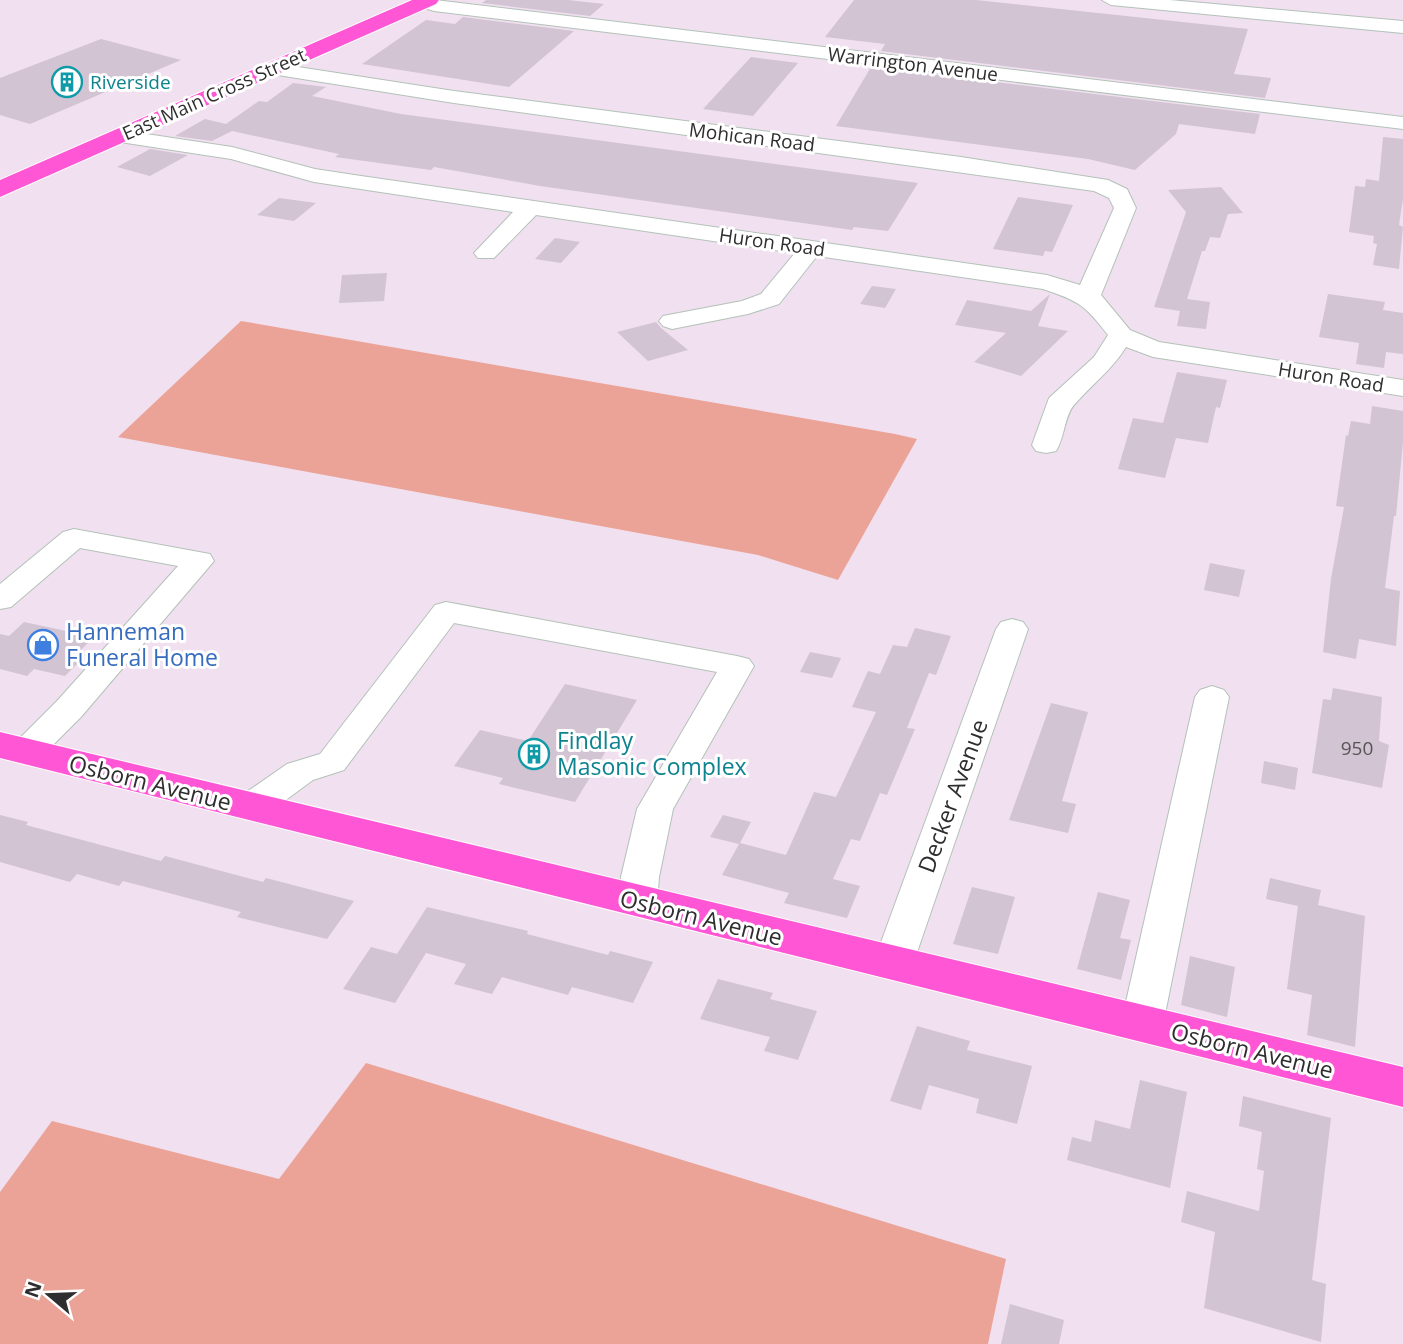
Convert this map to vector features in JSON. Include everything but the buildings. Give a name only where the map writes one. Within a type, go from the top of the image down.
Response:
[{"type":"main road","name":"East Main Cross Street","points":[[0,189],[426,1]]},
{"type":"main road","name":"Osborn Avenue","points":[[13,748],[1403,1087]]},
{"type":"street","points":[[1111,0],[1217,5],[1403,27]]},
{"type":"street","name":"Warrington Avenue","points":[[426,1],[437,6],[1403,123]]},
{"type":"street","name":"Mohican Road","points":[[272,69],[454,97],[1100,185],[1119,194],[1125,208],[1088,296]]},
{"type":"street","name":"Huron Road","points":[[120,136],[232,153],[326,177],[1046,282],[1088,296],[1121,335],[1140,345],[1173,353],[1403,388]]},
{"type":"street","points":[[486,253],[530,208]]},
{"type":"street","points":[[673,321],[748,307],[770,299],[811,248]]},
{"type":"street","points":[[1046,445],[1059,404],[1104,362],[1121,335]]},
{"type":"street","points":[[0,600],[74,538],[199,561],[69,709],[13,748]]},
{"type":"street","points":[[251,807],[300,772],[332,762],[446,612],[737,666],[655,809],[640,877],[638,902]]},
{"type":"street","name":"Decker Avenue","points":[[893,964],[1012,629]]},
{"type":"street","points":[[1142,1024],[1212,697]]},
{"type":"shaded area","points":[[241,321],[917,439],[838,580],[758,555],[118,437]]},
{"type":"shaded area","points":[[366,1063],[1006,1259],[988,1344],[0,1344],[0,1192],[52,1121],[279,1179]]},
{"type":"place","name":"Riverside","points":[[67,82]]},
{"type":"place","name":"Hanneman Funeral Home","points":[[43,645]]},
{"type":"place","name":"Findlay Masonic Complex","points":[[534,754]]}]
